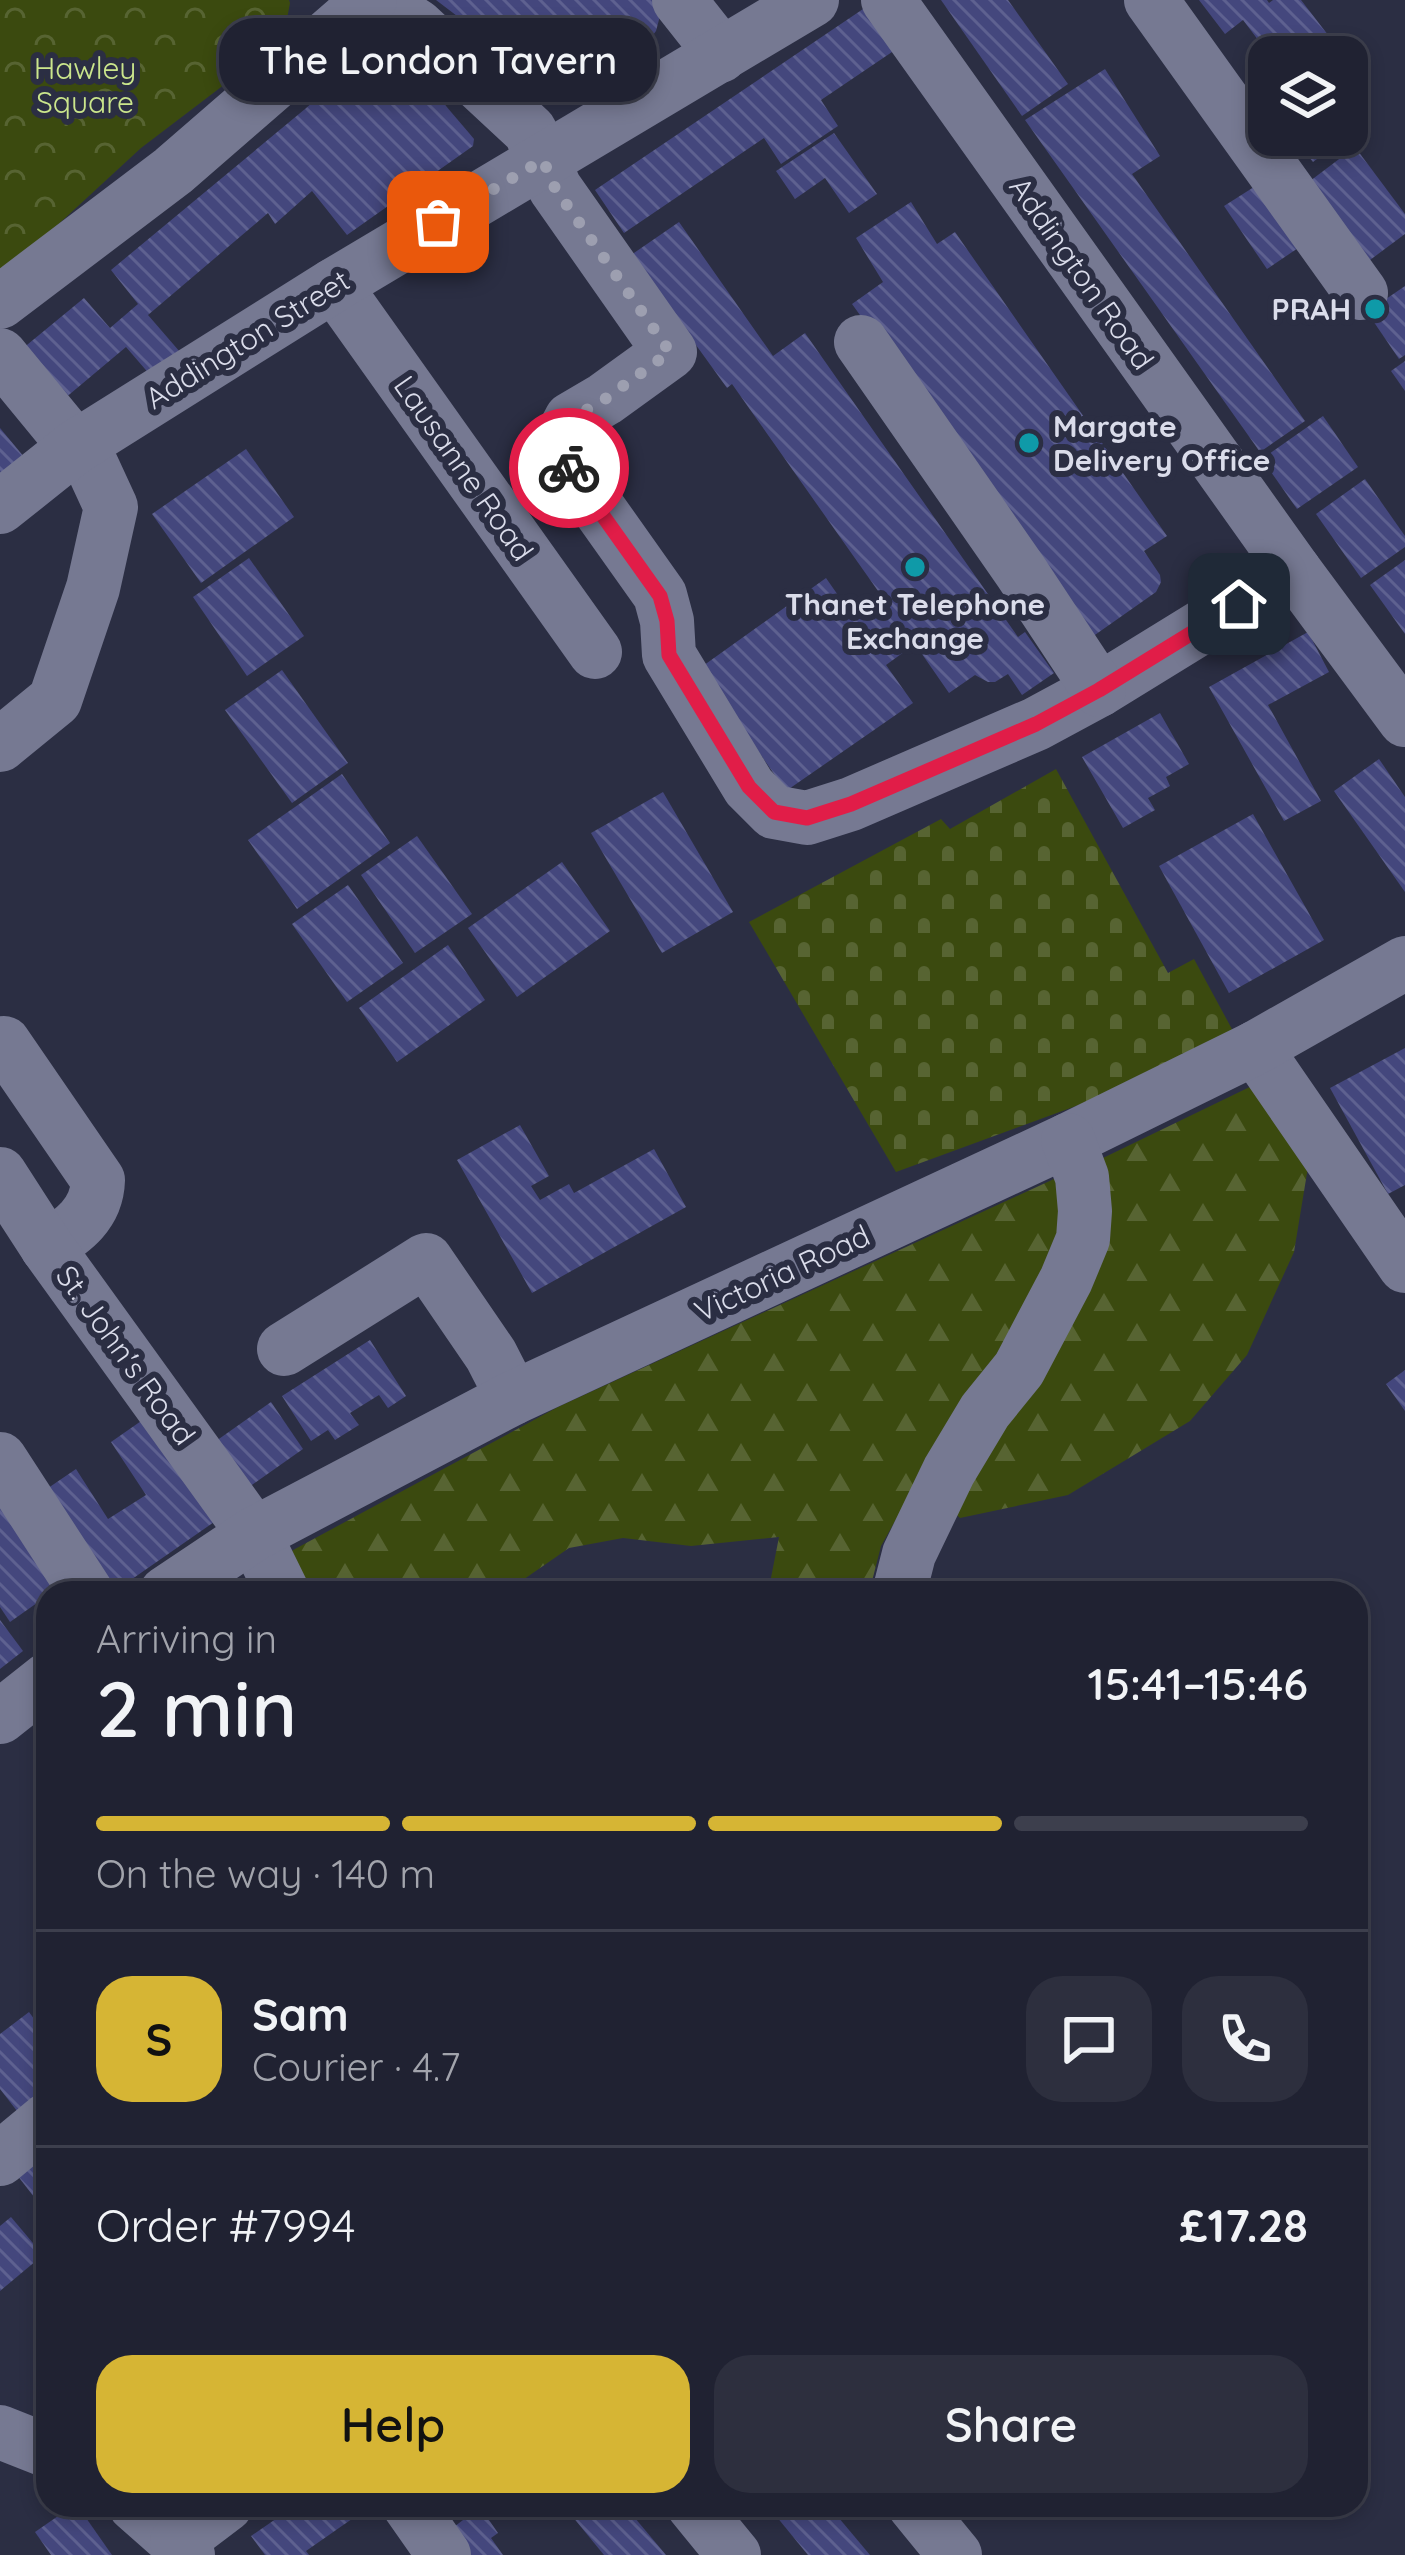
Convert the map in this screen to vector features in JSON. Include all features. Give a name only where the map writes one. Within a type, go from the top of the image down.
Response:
[{"type":"street","points":[[0,302],[173,172],[374,0],[417,26],[530,131],[555,188],[670,352],[571,419],[561,438],[565,461],[660,596],[669,655],[749,787],[774,812],[807,818],[851,804],[1036,724],[1294,570]]},
{"type":"street","points":[[680,0],[720,56]]},
{"type":"street","name":"Addington Street","points":[[0,507],[74,448],[334,285],[812,0]]},
{"type":"street","name":"Addington Road","points":[[888,0],[1405,720]]},
{"type":"street","points":[[1151,0],[1360,292]]},
{"type":"street","name":"Lausanne Road","points":[[334,285],[595,652]]},
{"type":"street","points":[[862,342],[1099,690]]},
{"type":"street","points":[[0,355],[93,468],[111,507],[93,588],[55,700],[0,746]]},
{"type":"street","name":"Victoria Road","points":[[184,1581],[254,1534],[513,1398],[1069,1140],[1255,1048],[1405,963]]},
{"type":"street","points":[[4,1043],[98,1180],[88,1214],[71,1232],[47,1246]]},
{"type":"street","points":[[1255,1048],[1405,1266]]},
{"type":"street","points":[[902,1581],[909,1554],[949,1471],[1019,1369],[1083,1239],[1082,1177],[1069,1140]]},
{"type":"street","name":"St. John's Road","points":[[0,1174],[254,1534],[277,1581]]},
{"type":"street","points":[[284,1349],[426,1260],[490,1354],[513,1398]]},
{"type":"street","points":[[0,1460],[79,1581]]},
{"type":"street","points":[[0,1717],[36,1688]]},
{"type":"street","points":[[0,2159],[36,2129]]},
{"type":"street","points":[[0,2432],[36,2446]]},
{"type":"street","points":[[148,2517],[183,2548],[214,2517]]},
{"type":"street","points":[[417,2517],[444,2555]]},
{"type":"street","points":[[703,2517],[734,2555]]},
{"type":"street","points":[[924,2517],[955,2555]]},
{"type":"green space","name":"Hawley Square","points":[[0,0],[290,3],[283,40],[141,148],[0,278]]},
{"type":"green space","points":[[1056,769],[1168,973],[1194,959],[1233,1031],[1095,1099],[896,1172],[749,922],[941,819],[950,829]]},
{"type":"green space","points":[[1258,1083],[1310,1155],[1294,1252],[1247,1355],[1190,1421],[1068,1495],[960,1518],[918,1480],[881,1546],[872,1581],[770,1581],[779,1537],[691,1546],[623,1538],[569,1548],[521,1581],[244,1581],[558,1407],[1054,1179],[1062,1186],[1103,1158]]},
{"type":"building","points":[[436,0],[653,0],[661,12],[656,31],[643,48],[573,95],[519,55],[515,60]]},
{"type":"building","points":[[941,0],[1008,0],[1068,84],[1022,116]]},
{"type":"building","points":[[1199,0],[1301,0],[1329,36],[1255,36],[1243,20],[1225,34]]},
{"type":"building","points":[[866,7],[895,50],[821,100],[838,126],[781,164],[764,138],[624,233],[595,190]]},
{"type":"building","points":[[387,37],[474,139],[473,146],[347,235],[312,191],[275,224],[268,213],[148,315],[180,352],[151,376],[126,347],[64,399],[22,349],[84,298],[110,328],[138,304],[111,270]]},
{"type":"building","points":[[1105,69],[1160,156],[1132,174],[1305,421],[1260,452],[1025,120]]},
{"type":"building","points":[[834,133],[877,194],[849,213],[825,178],[795,199],[776,171]]},
{"type":"building","points":[[1343,156],[1362,156],[1405,214],[1405,234],[1370,260],[1310,181]]},
{"type":"building","points":[[1265,180],[1307,242],[1267,269],[1224,206]]},
{"type":"building","name":"Margate Delivery Office","points":[[911,202],[937,244],[955,232],[1167,536],[1144,551],[1160,575],[1156,592],[1092,637],[852,304],[883,282],[856,238]]},
{"type":"building","name":"Thanet Telephone Exchange","points":[[679,222],[773,356],[805,333],[1018,637],[1025,632],[1054,673],[1022,695],[1008,674],[995,682],[975,675],[949,693],[915,644],[886,665],[913,703],[786,791],[700,668],[826,578],[854,618],[883,598],[732,384],[727,388],[631,255]]},
{"type":"building","points":[[1405,286],[1405,355],[1399,359],[1367,312]]},
{"type":"building","points":[[1405,361],[1405,391],[1391,371]]},
{"type":"building","points":[[1323,416],[1358,467],[1297,509],[1262,459]]},
{"type":"building","points":[[0,428],[34,469],[0,495]]},
{"type":"building","points":[[246,449],[294,517],[201,583],[152,514]]},
{"type":"building","points":[[1365,479],[1405,536],[1405,547],[1361,578],[1316,514]]},
{"type":"building","points":[[249,558],[304,636],[247,676],[193,597]]},
{"type":"building","points":[[1405,560],[1405,634],[1370,585]]},
{"type":"building","points":[[1308,632],[1329,672],[1268,705],[1321,801],[1284,821],[1209,687]]},
{"type":"building","points":[[282,670],[348,763],[292,803],[225,710]]},
{"type":"building","points":[[1160,713],[1189,764],[1166,777],[1170,786],[1148,798],[1155,810],[1123,828],[1082,757]]},
{"type":"building","points":[[1379,759],[1405,797],[1405,892],[1334,791]]},
{"type":"building","points":[[342,774],[390,843],[297,909],[248,840]]},
{"type":"building","points":[[663,792],[733,912],[662,953],[591,833]]},
{"type":"building","points":[[1253,814],[1324,940],[1229,993],[1159,866]]},
{"type":"building","points":[[417,836],[472,914],[415,953],[361,875]]},
{"type":"building","points":[[562,862],[610,931],[517,997],[468,928]]},
{"type":"building","points":[[348,885],[403,963],[347,1002],[292,924]]},
{"type":"building","points":[[448,945],[485,1000],[397,1062],[359,1008]]},
{"type":"building","points":[[1405,1048],[1405,1185],[1388,1194],[1330,1088]]},
{"type":"building","points":[[520,1125],[549,1176],[531,1186],[540,1200],[569,1184],[574,1193],[654,1149],[686,1207],[532,1293],[457,1160]]},
{"type":"building","points":[[370,1340],[406,1396],[388,1408],[379,1395],[350,1413],[359,1425],[335,1440],[328,1430],[311,1441],[282,1396]]},
{"type":"building","points":[[1405,1370],[1405,1411],[1386,1384]]},
{"type":"building","points":[[271,1402],[303,1449],[249,1487],[216,1441]]},
{"type":"building","points":[[144,1419],[217,1520],[129,1581],[102,1581],[32,1499],[76,1469],[108,1519],[146,1495],[111,1442]]},
{"type":"building","points":[[0,1475],[71,1579],[36,1581],[36,1604],[10,1622],[0,1607]]},
{"type":"building","points":[[0,1620],[23,1651],[0,1669]]},
{"type":"building","points":[[29,2012],[36,2022],[36,2097],[17,2111],[0,2089],[0,2034]]},
{"type":"building","points":[[36,2146],[36,2200],[10,2166]]},
{"type":"building","points":[[11,2217],[36,2247],[36,2261],[0,2291],[0,2226]]},
{"type":"building","points":[[57,2517],[85,2517],[112,2555],[51,2555],[35,2532]]},
{"type":"building","points":[[279,2517],[355,2517],[306,2551],[309,2555],[265,2555],[251,2536]]},
{"type":"building","points":[[467,2517],[487,2517],[498,2533],[491,2538],[503,2555],[462,2555],[446,2533]]},
{"type":"building","points":[[573,2517],[634,2517],[666,2555],[604,2555]]},
{"type":"building","points":[[777,2517],[838,2517],[870,2555],[808,2555]]},
{"type":"way so far","points":[[438,222],[543,160],[555,188],[670,352],[571,419],[561,438],[569,468]]},
{"type":"place","name":"The London Tavern","points":[[438,222]]},
{"type":"place","name":"PRAH","points":[[1375,309]]},
{"type":"place","name":"Margate Delivery Office","points":[[1029,443]]},
{"type":"place","name":"Thanet Telephone Exchange","points":[[915,567]]},
{"type":"route","points":[[569,468],[660,596],[669,655],[749,787],[774,812],[807,818],[851,804],[1036,724],[1239,604]]}]
